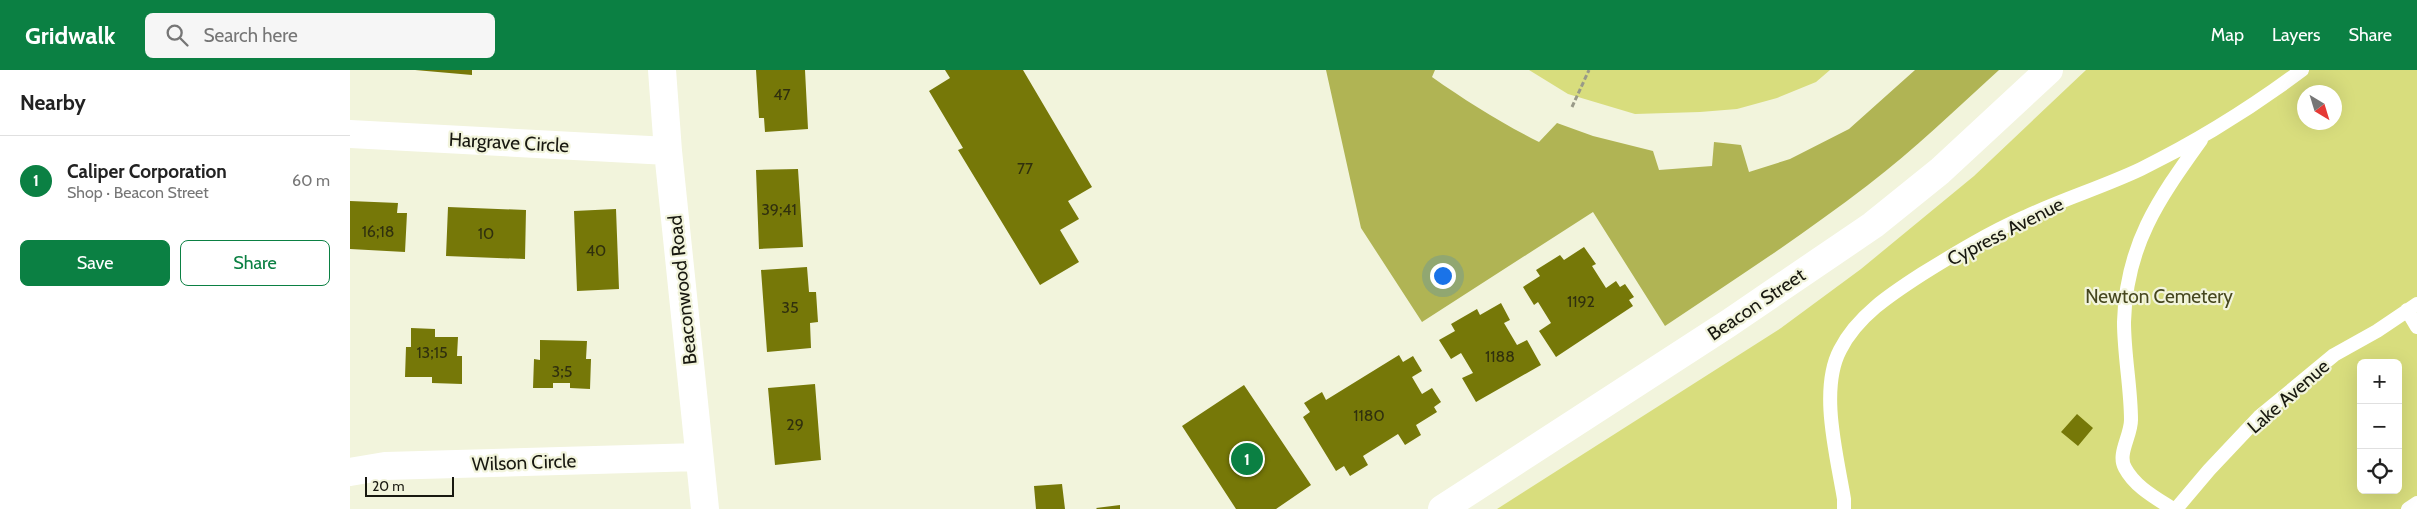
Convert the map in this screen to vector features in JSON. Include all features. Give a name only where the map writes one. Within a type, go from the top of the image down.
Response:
[{"type":"street","name":"Beaconwood Road","points":[[662,70],[668,151],[705,509]]},
{"type":"street","name":"Beacon Street","points":[[1442,509],[1713,333],[1873,225],[1940,171],[2048,70]]},
{"type":"street","name":"Hargrave Circle","points":[[350,134],[668,151]]},
{"type":"street","name":"Wilson Circle","points":[[350,472],[385,466],[699,457]]},
{"type":"lane","name":"Cypress Avenue","points":[[1844,509],[1830,406],[1831,376],[1839,350],[1855,326],[1878,305],[1907,283],[1977,240],[2026,216],[2138,170],[2204,137],[2302,70]]},
{"type":"lane","points":[[2175,509],[2145,491],[2124,467],[2123,452],[2129,438],[2132,421],[2124,321],[2131,261],[2146,223],[2168,186],[2204,137]]},
{"type":"lane","points":[[2412,307],[2417,327]]},
{"type":"lane","name":"Lake Avenue","points":[[2175,509],[2259,417],[2334,355],[2377,331],[2412,307]]},
{"type":"lane","points":[[2408,509],[2417,503]]},
{"type":"path","points":[[1572,107],[1589,70]]},
{"type":"green space","points":[[1326,70],[1435,70],[1432,77],[1445,86],[1497,119],[1539,142],[1557,123],[1593,136],[1653,151],[1659,170],[1712,166],[1714,142],[1741,145],[1749,172],[1790,159],[1849,129],[1915,70],[1999,70],[1885,172],[1793,239],[1665,326],[1593,212],[1422,322],[1361,228]]},
{"type":"green space","points":[[1529,70],[1830,70],[1816,82],[1777,98],[1737,109],[1635,114],[1568,94]]},
{"type":"green space","name":"Newton Cemetery","points":[[2086,70],[2417,70],[2417,509],[1497,509],[1781,328],[1861,269],[1974,176]]},
{"type":"building","points":[[415,70],[472,70],[472,75]]},
{"type":"building","points":[[756,70],[805,70],[808,129],[765,132],[764,118],[759,118]]},
{"type":"building","points":[[945,70],[1023,70],[1092,187],[1068,201],[1079,219],[1060,230],[1079,262],[1040,285],[958,150],[963,148],[929,91],[950,78]]},
{"type":"building","points":[[798,169],[803,247],[759,249],[756,170]]},
{"type":"building","points":[[350,201],[398,203],[397,213],[407,213],[405,252],[350,249]]},
{"type":"building","points":[[448,207],[526,210],[525,259],[446,256]]},
{"type":"building","points":[[616,209],[619,289],[577,291],[574,211]]},
{"type":"building","points":[[1584,247],[1596,264],[1592,266],[1606,288],[1616,281],[1620,287],[1625,284],[1634,297],[1629,300],[1633,306],[1556,357],[1539,331],[1551,323],[1538,302],[1534,305],[1523,287],[1540,276],[1536,270],[1560,255],[1564,260]]},
{"type":"building","points":[[807,267],[809,292],[816,292],[818,322],[810,323],[811,348],[767,352],[761,270]]},
{"type":"building","points":[[1501,303],[1510,320],[1504,323],[1517,345],[1527,340],[1541,365],[1476,402],[1462,378],[1473,373],[1461,353],[1451,359],[1439,340],[1455,331],[1451,324],[1477,309],[1480,315]]},
{"type":"building","points":[[411,328],[435,329],[435,337],[458,337],[457,356],[462,356],[462,384],[432,383],[432,377],[405,377],[406,347],[411,347]]},
{"type":"building","points":[[540,340],[587,341],[586,359],[591,359],[590,389],[570,388],[570,383],[553,383],[553,388],[533,388],[534,359],[540,360]]},
{"type":"building","points":[[1399,355],[1403,362],[1413,356],[1422,371],[1412,377],[1422,394],[1432,388],[1441,402],[1434,407],[1437,412],[1416,425],[1421,435],[1405,445],[1398,434],[1363,456],[1368,465],[1350,476],[1344,466],[1336,471],[1303,417],[1310,412],[1304,403],[1322,392],[1326,400]]},
{"type":"building","points":[[815,384],[821,460],[775,465],[768,388]]},
{"type":"building","points":[[1244,385],[1311,485],[1276,509],[1236,509],[1182,426]]},
{"type":"building","points":[[2077,414],[2093,428],[2078,446],[2061,432]]},
{"type":"building","points":[[1062,484],[1065,509],[1036,509],[1034,486]]},
{"type":"building","points":[[1120,505],[1120,509],[1096,508]]},
{"type":"place","name":"Caliper Corporation","points":[[1247,459]]}]
